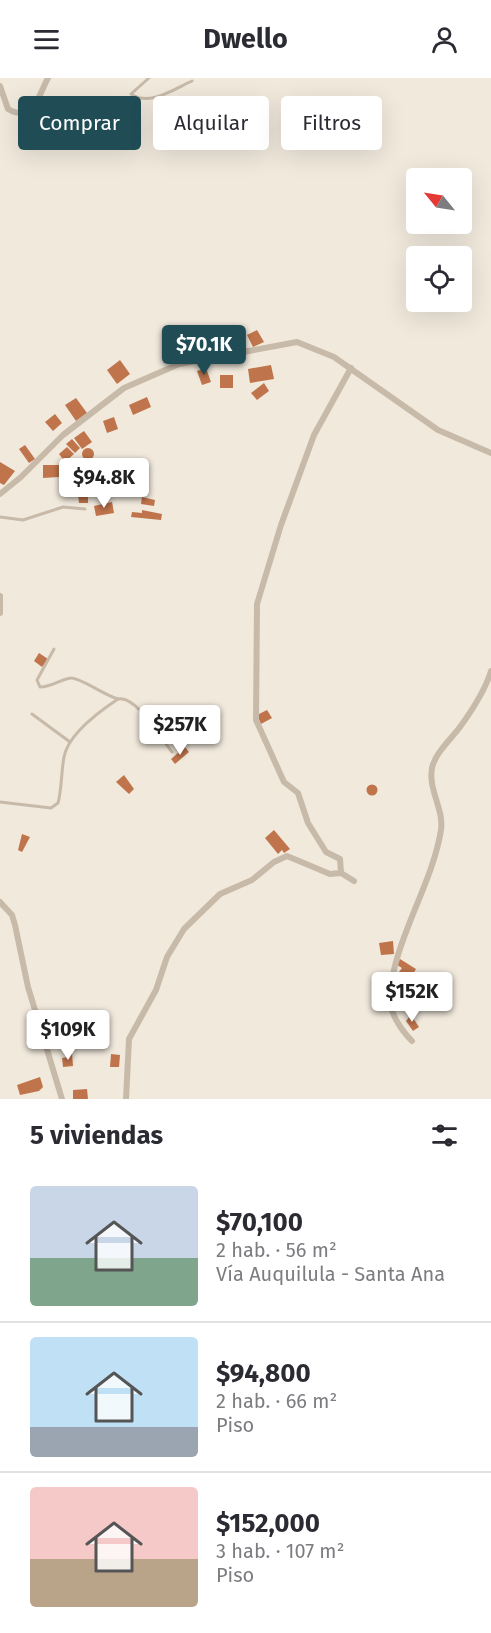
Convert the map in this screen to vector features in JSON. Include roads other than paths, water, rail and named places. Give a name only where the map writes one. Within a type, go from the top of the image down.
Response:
[{"type":"street","points":[[0,86],[8,109],[16,114],[26,113],[34,109],[48,78]]},
{"type":"street","points":[[0,494],[91,412],[124,388],[179,364],[297,342],[334,357],[438,430],[491,453]]},
{"type":"street","points":[[342,873],[340,859],[326,852],[308,822],[298,793],[284,782],[256,720],[257,604],[281,525],[314,435],[351,368]]},
{"type":"street","points":[[0,596],[0,613]]},
{"type":"street","points":[[412,1041],[397,1020],[390,998],[396,965],[442,828],[431,786],[432,766],[486,687],[491,671]]},
{"type":"street","points":[[126,1099],[129,1039],[156,990],[166,957],[184,929],[220,894],[252,880],[274,862],[287,856],[330,874],[342,873],[354,881]]},
{"type":"street","points":[[0,902],[12,915],[28,987],[62,1099]]},
{"type":"lane","points":[[148,78],[131,94],[151,99],[192,81]]},
{"type":"lane","points":[[0,517],[23,520],[63,507],[85,509]]},
{"type":"lane","points":[[54,649],[37,680],[40,687],[50,687],[69,678],[78,679],[104,695],[134,702],[172,752]]},
{"type":"lane","points":[[0,802],[51,808],[58,804],[62,787],[64,755],[70,742],[118,699]]},
{"type":"lane","points":[[32,714],[70,742]]}]
